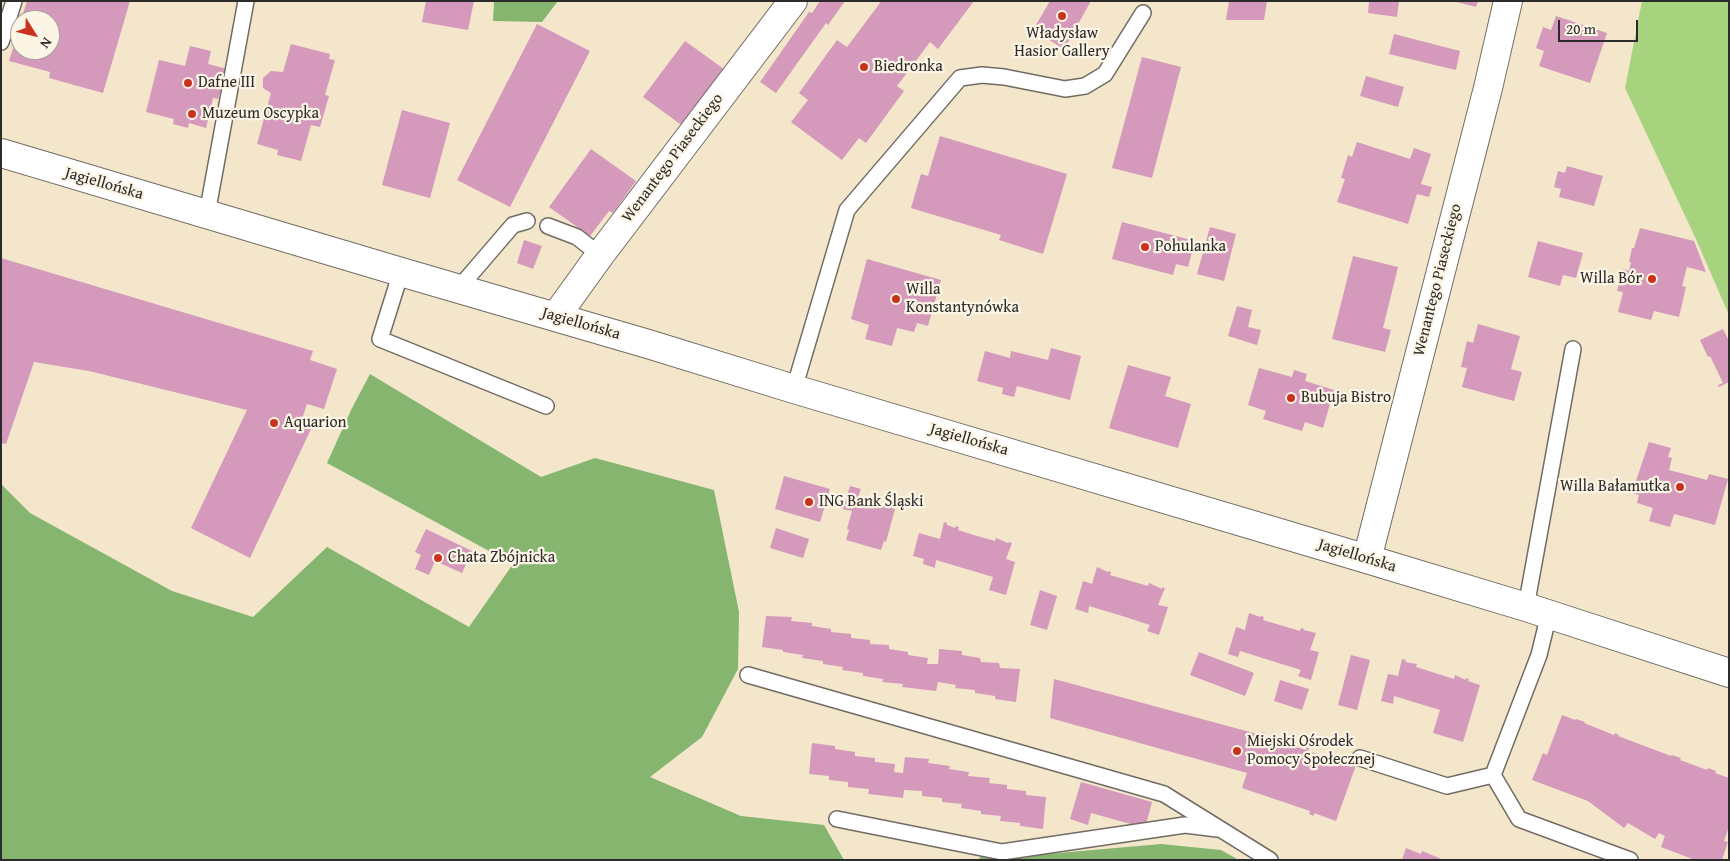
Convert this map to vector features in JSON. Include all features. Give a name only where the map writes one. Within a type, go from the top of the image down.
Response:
[{"type":"street","name":"Wenantego Piaseckiego","points":[[556,316],[600,255],[793,1]]},
{"type":"street","name":"Wenantego Piaseckiego","points":[[1367,559],[1488,88],[1508,1]]},
{"type":"street","name":"Jagiellońska","points":[[1,153],[458,289],[556,316],[794,389],[1367,559],[1729,673]]},
{"type":"lane","points":[[1,42],[14,1]]},
{"type":"lane","points":[[207,214],[246,1]]},
{"type":"lane","points":[[794,389],[847,210],[960,78],[982,75],[1004,77],[1065,89],[1085,86],[1105,74],[1143,13]]},
{"type":"lane","points":[[458,289],[513,225],[526,221]]},
{"type":"lane","points":[[548,226],[577,237],[600,255]]},
{"type":"lane","points":[[401,272],[380,339],[546,406]]},
{"type":"lane","points":[[1493,775],[1539,655],[1537,611],[1573,350]]},
{"type":"lane","points":[[748,675],[1164,794],[1270,860]]},
{"type":"lane","points":[[1360,758],[1447,786],[1493,775]]},
{"type":"lane","points":[[1493,775],[1519,819],[1630,860]]},
{"type":"lane","points":[[837,819],[1002,852],[1185,825],[1223,830]]},
{"type":"green space","points":[[494,1],[558,1],[542,22],[493,21]]},
{"type":"green space","points":[[1642,1],[1729,1],[1729,315],[1695,237],[1625,88]]},
{"type":"green space","points":[[370,374],[541,477],[595,458],[714,490],[739,612],[738,669],[702,737],[650,777],[741,816],[824,825],[844,860],[1,860],[1,484],[30,513],[172,591],[253,617],[327,547],[469,627],[513,564],[327,463]]},
{"type":"green space","points":[[1161,844],[1221,850],[1239,860],[978,860],[982,855],[1002,858]]},
{"type":"building","points":[[27,1],[130,1],[103,93],[49,78],[50,72],[9,61],[10,58],[10,60],[60,60],[60,10],[24,10]]},
{"type":"building","points":[[426,1],[474,1],[468,30],[422,22]]},
{"type":"building","points":[[820,1],[845,1],[828,25],[826,23],[776,93],[760,82],[809,12],[812,13]]},
{"type":"building","name":"Biedronka","points":[[878,1],[974,1],[938,49],[930,42],[897,86],[904,91],[866,143],[859,138],[842,160],[791,122],[808,100],[799,93],[837,40],[847,47],[880,3]]},
{"type":"building","name":"Władysław Hasior Gallery","points":[[1050,1],[1091,1],[1064,49],[1033,30]]},
{"type":"building","points":[[1229,1],[1267,1],[1264,20],[1226,20]]},
{"type":"building","points":[[1369,1],[1399,1],[1397,17],[1368,13]]},
{"type":"building","points":[[1453,1],[1478,1],[1476,7]]},
{"type":"building","points":[[1556,16],[1607,33],[1590,83],[1539,66],[1544,51],[1536,48],[1543,27],[1551,30]]},
{"type":"building","points":[[537,24],[590,51],[510,207],[457,180]]},
{"type":"building","points":[[1394,34],[1460,51],[1456,70],[1389,54]]},
{"type":"building","points":[[685,41],[728,72],[687,129],[643,97]]},
{"type":"building","points":[[291,44],[330,54],[329,59],[335,60],[325,95],[329,96],[320,127],[311,125],[301,161],[277,155],[278,150],[257,144],[271,93],[263,88],[263,78],[271,71],[283,72]]},
{"type":"building","name":"Dafne III","points":[[190,46],[211,51],[208,64],[227,69],[218,99],[213,98],[206,128],[189,123],[188,128],[173,124],[174,119],[146,112],[159,60],[185,66]]},
{"type":"building","points":[[1142,57],[1181,67],[1152,178],[1112,168]]},
{"type":"building","points":[[1366,76],[1404,87],[1398,107],[1360,96]]},
{"type":"building","points":[[402,110],[450,123],[430,198],[382,185]]},
{"type":"building","points":[[940,136],[1067,174],[1043,254],[999,240],[1001,235],[911,208],[921,174],[928,176]]},
{"type":"building","points":[[1357,142],[1410,159],[1414,148],[1431,154],[1421,184],[1432,187],[1429,197],[1417,194],[1408,224],[1337,202],[1345,179],[1341,178],[1348,155],[1352,157]]},
{"type":"building","points":[[591,149],[636,181],[613,213],[609,211],[590,236],[549,207]]},
{"type":"building","points":[[1567,166],[1603,176],[1594,206],[1559,197],[1561,189],[1554,187],[1558,171],[1565,173]]},
{"type":"building","points":[[1122,222],[1195,241],[1188,267],[1176,264],[1173,275],[1112,259]]},
{"type":"building","points":[[1210,227],[1236,234],[1224,281],[1197,274]]},
{"type":"building","name":"Willa Bór","points":[[1640,228],[1694,241],[1706,272],[1687,267],[1682,286],[1686,287],[1679,317],[1654,311],[1651,320],[1618,312],[1623,292],[1617,291],[1623,269],[1629,271],[1632,248],[1634,248]]},
{"type":"building","points":[[524,240],[542,246],[533,269],[517,263]]},
{"type":"building","points":[[1538,241],[1583,253],[1576,278],[1563,275],[1560,286],[1528,277]]},
{"type":"building","points":[[1353,256],[1398,267],[1383,328],[1391,330],[1385,352],[1332,339]]},
{"type":"building","name":"Aquarion","points":[[1,258],[313,351],[310,360],[337,369],[324,409],[307,404],[302,419],[312,427],[250,558],[191,528],[247,410],[89,371],[34,362],[6,444],[1,443]]},
{"type":"building","name":"Willa Konstantynówka","points":[[867,259],[941,280],[928,326],[917,323],[914,332],[897,328],[892,346],[865,339],[869,325],[851,319]]},
{"type":"building","points":[[1237,306],[1252,310],[1248,327],[1261,330],[1257,345],[1228,336]]},
{"type":"building","points":[[1478,324],[1520,336],[1511,369],[1522,372],[1514,401],[1462,387],[1467,368],[1461,367],[1467,341],[1473,343]]},
{"type":"building","points":[[1723,329],[1729,341],[1729,382],[1719,387],[1718,385],[1723,383],[1700,340]]},
{"type":"building","points":[[1051,348],[1081,356],[1070,400],[1017,386],[1014,397],[1002,394],[1003,388],[977,381],[985,351],[1010,358],[1011,351],[1048,360]]},
{"type":"building","points":[[1128,365],[1171,377],[1165,396],[1191,404],[1178,448],[1109,428]]},
{"type":"building","name":"Bubuja Bistro","points":[[1259,368],[1292,377],[1294,370],[1307,374],[1305,381],[1334,390],[1323,428],[1305,422],[1302,431],[1263,419],[1266,411],[1248,405]]},
{"type":"building","name":"Willa Bałamutka","points":[[1649,442],[1671,448],[1668,457],[1672,458],[1669,470],[1707,480],[1709,474],[1728,479],[1715,525],[1674,514],[1670,527],[1649,521],[1653,508],[1637,503],[1639,495],[1632,493]]},
{"type":"building","points":[[784,476],[830,489],[820,522],[775,509]]},
{"type":"building","points":[[850,486],[861,489],[858,497],[895,509],[886,542],[884,541],[881,550],[846,540],[852,511],[843,509]]},
{"type":"building","points":[[944,522],[955,528],[956,526],[959,527],[958,530],[977,536],[995,541],[996,538],[1012,543],[1006,559],[1015,562],[1006,595],[989,590],[993,577],[936,560],[935,568],[923,564],[924,559],[913,556],[919,533],[940,539]]},
{"type":"building","points":[[776,528],[809,539],[803,558],[770,548]]},
{"type":"building","points":[[426,529],[472,551],[462,573],[435,561],[429,575],[415,569],[421,555],[415,552]]},
{"type":"building","points":[[1097,567],[1111,572],[1110,575],[1148,586],[1149,583],[1162,589],[1162,587],[1165,588],[1158,605],[1168,607],[1159,635],[1147,631],[1150,625],[1119,615],[1089,606],[1088,613],[1075,609],[1083,581],[1092,584]]},
{"type":"building","points":[[1040,590],[1057,596],[1047,630],[1030,625]]},
{"type":"building","points":[[1249,613],[1264,617],[1263,620],[1300,631],[1301,628],[1316,633],[1310,650],[1319,652],[1311,680],[1298,676],[1301,670],[1240,651],[1238,657],[1228,654],[1236,627],[1245,630]]},
{"type":"building","points":[[766,616],[792,617],[791,621],[812,623],[812,626],[831,629],[831,632],[851,634],[851,638],[870,640],[870,644],[889,645],[889,649],[908,652],[908,655],[928,658],[927,664],[938,664],[939,649],[962,651],[962,655],[980,658],[981,662],[999,663],[1000,668],[1020,669],[1016,702],[995,699],[995,696],[975,693],[975,690],[955,688],[956,685],[938,682],[936,691],[902,687],[903,684],[882,682],[883,679],[863,676],[863,673],[842,670],[843,667],[823,664],[823,661],[802,658],[803,655],[762,647]]},
{"type":"building","points":[[1199,652],[1254,673],[1245,696],[1190,675]]},
{"type":"building","points":[[1351,655],[1370,660],[1357,710],[1338,705]]},
{"type":"building","points":[[1402,659],[1406,660],[1405,662],[1417,664],[1416,667],[1454,679],[1455,675],[1466,680],[1466,678],[1469,679],[1468,681],[1480,685],[1463,742],[1433,733],[1440,710],[1394,696],[1393,704],[1381,701],[1388,674],[1398,676]]},
{"type":"building","name":"Miejski Ośrodek Pomocy Społecznej","points":[[1054,679],[1261,735],[1262,732],[1265,733],[1264,736],[1284,743],[1285,740],[1288,741],[1287,744],[1306,750],[1307,747],[1309,748],[1308,751],[1329,758],[1330,755],[1333,757],[1332,760],[1352,767],[1353,764],[1356,765],[1336,821],[1314,813],[1314,816],[1309,814],[1310,811],[1242,788],[1247,773],[1050,718]]},
{"type":"building","points":[[1280,680],[1309,689],[1302,710],[1274,701]]},
{"type":"building","points":[[1562,715],[1585,722],[1614,735],[1615,733],[1618,736],[1671,756],[1681,758],[1680,760],[1707,770],[1708,768],[1716,771],[1715,773],[1729,778],[1729,827],[1724,841],[1728,842],[1722,860],[1695,860],[1661,847],[1665,836],[1659,833],[1655,839],[1628,823],[1624,828],[1588,801],[1532,780],[1543,753],[1547,755]]},
{"type":"building","points":[[812,743],[835,746],[835,749],[855,752],[855,756],[875,758],[875,762],[895,764],[894,772],[903,773],[905,757],[929,759],[928,763],[950,766],[949,769],[969,772],[968,776],[990,778],[989,783],[1007,785],[1007,789],[1026,791],[1026,795],[1046,797],[1043,829],[1020,826],[1020,823],[1000,821],[1001,816],[981,814],[981,811],[961,808],[962,804],[942,802],[942,798],[922,796],[922,791],[904,790],[903,798],[868,794],[869,789],[848,787],[848,782],[829,780],[829,776],[809,774]]},
{"type":"building","points":[[1081,782],[1152,802],[1145,828],[1091,813],[1088,825],[1070,819]]},
{"type":"building","points":[[1406,848],[1421,854],[1422,851],[1444,860],[1402,860]]},
{"type":"place","name":"Władysław Hasior Gallery","points":[[1062,16]]},
{"type":"place","name":"Biedronka","points":[[864,67]]},
{"type":"place","name":"Dafne III","points":[[188,83]]},
{"type":"place","name":"Muzeum Oscypka","points":[[192,114]]},
{"type":"place","name":"Pohulanka","points":[[1145,247]]},
{"type":"place","name":"Willa Bór","points":[[1652,279]]},
{"type":"place","name":"Willa Konstantynówka","points":[[896,299]]},
{"type":"place","name":"Bubuja Bistro","points":[[1291,398]]},
{"type":"place","name":"Aquarion","points":[[274,423]]},
{"type":"place","name":"Willa Bałamutka","points":[[1680,487]]},
{"type":"place","name":"ING Bank Śląski","points":[[809,502]]},
{"type":"place","name":"Chata Zbójnicka","points":[[438,558]]},
{"type":"place","name":"Miejski Ośrodek Pomocy Społecznej","points":[[1237,751]]}]
